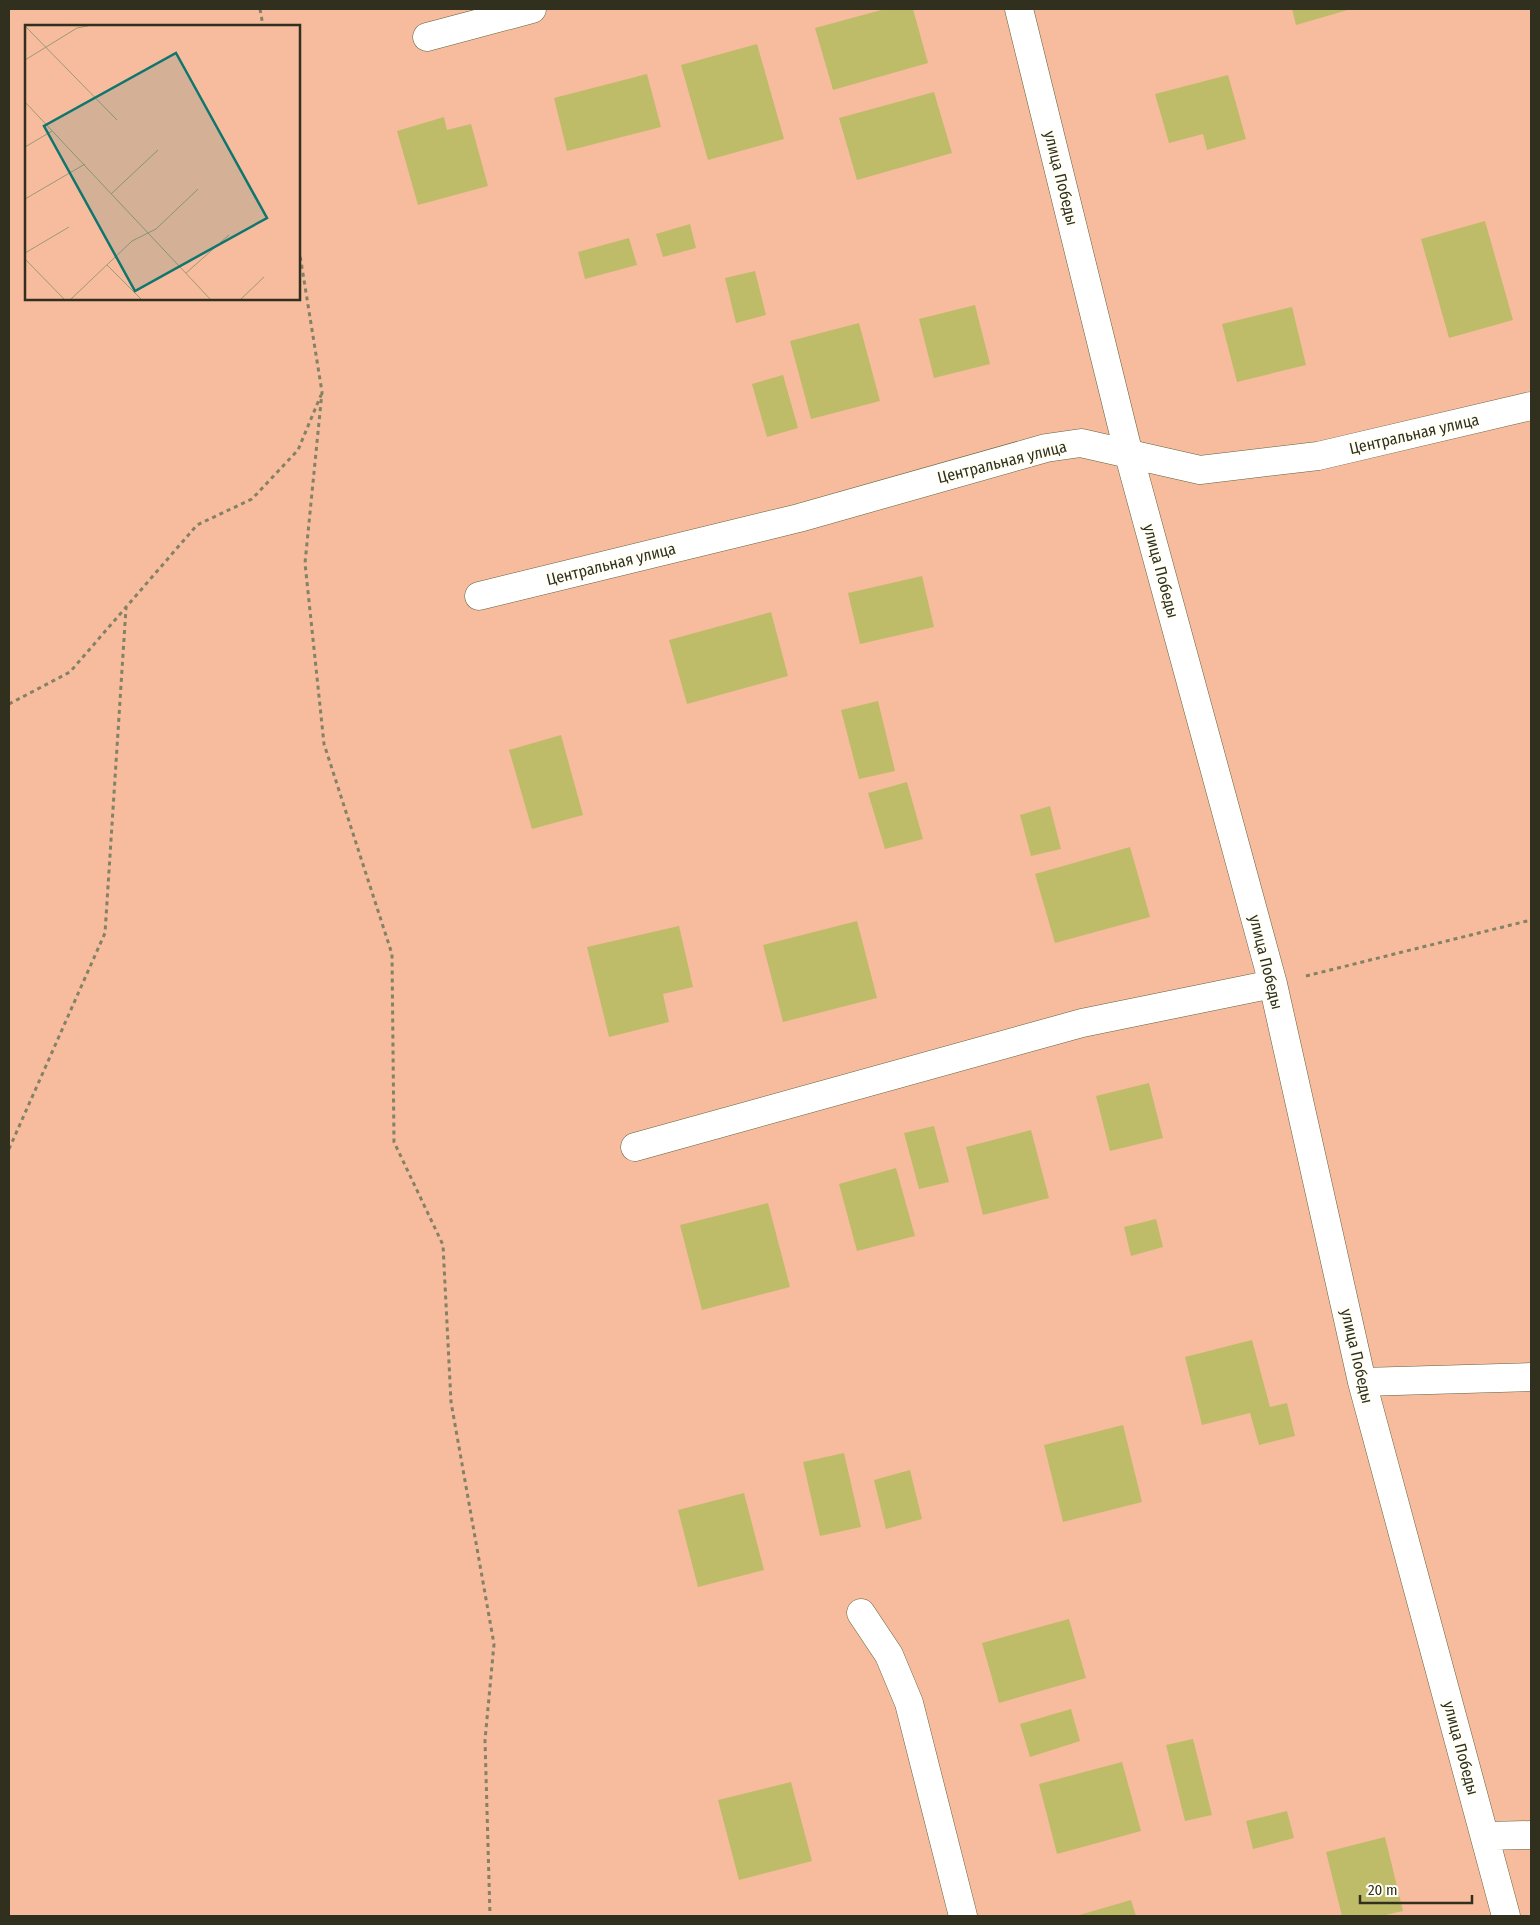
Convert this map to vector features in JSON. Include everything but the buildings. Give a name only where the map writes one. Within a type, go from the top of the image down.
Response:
[{"type":"street","points":[[427,37],[532,9]]},
{"type":"street","name":"улица Победы","points":[[1020,9],[1129,455],[1273,984],[1362,1382],[1506,1916]]},
{"type":"street","name":"Центральная улица","points":[[478,596],[799,518],[1046,448],[1081,444],[1200,470],[1318,456],[1531,406]]},
{"type":"street","points":[[635,1148],[1082,1023],[1273,984]]},
{"type":"street","points":[[1362,1382],[1531,1378]]},
{"type":"street","points":[[861,1613],[890,1655],[908,1703],[963,1916]]},
{"type":"street","points":[[1485,1836],[1531,1835]]},
{"type":"path","points":[[260,9],[263,25]]},
{"type":"path","points":[[300,255],[322,392],[305,564],[324,744],[392,954],[394,1142],[443,1245],[451,1402],[494,1644],[486,1740],[490,1916]]},
{"type":"path","points":[[9,704],[70,672],[197,525],[252,499],[298,450],[322,392]]},
{"type":"path","points":[[9,1149],[105,933],[126,608]]},
{"type":"path","points":[[1273,984],[1531,920]]},
{"type":"shaded area","points":[[9,9],[1531,9],[1531,1916],[9,1916]]}]
